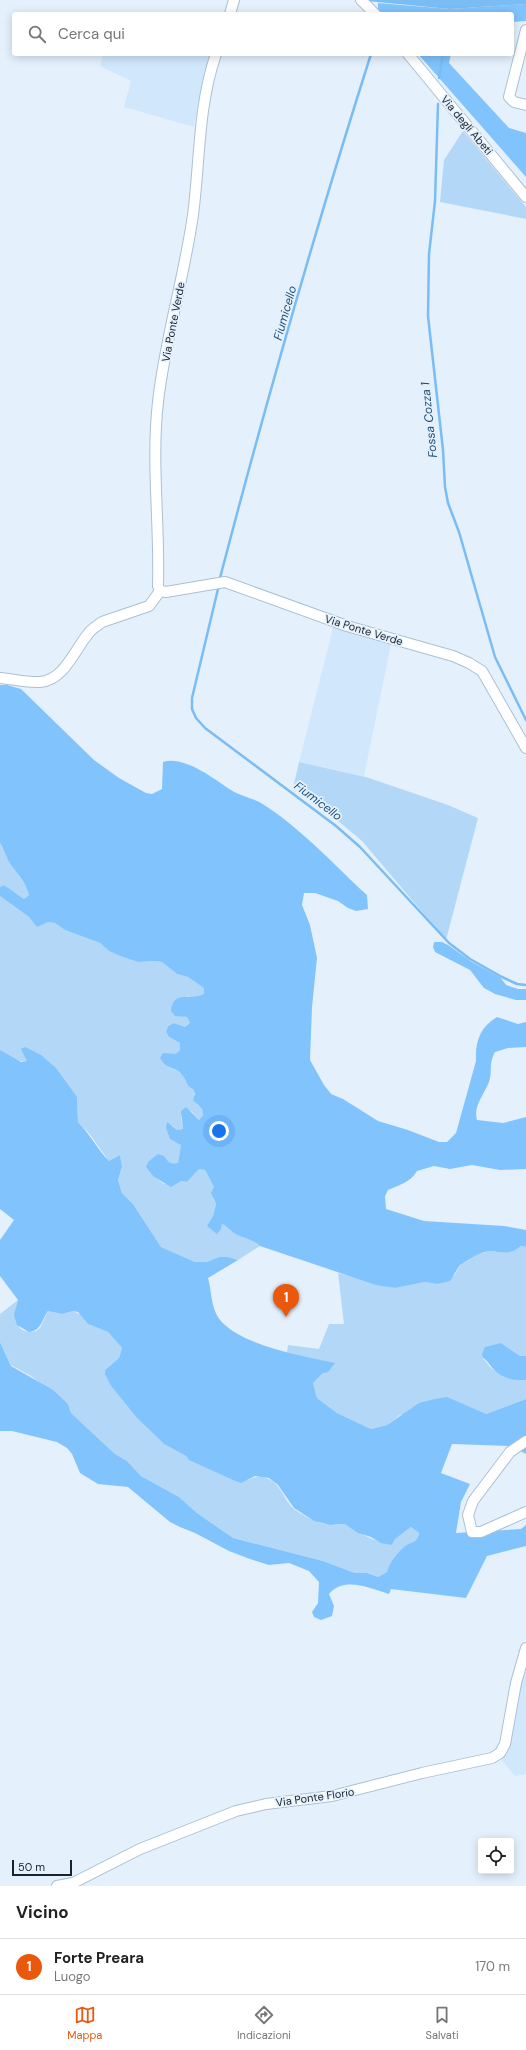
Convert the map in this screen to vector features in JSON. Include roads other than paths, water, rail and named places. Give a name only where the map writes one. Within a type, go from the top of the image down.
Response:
[{"type":"street","points":[[231,12],[234,0]]},
{"type":"street","points":[[361,0],[373,12]]},
{"type":"street","points":[[526,30],[509,98],[514,102],[526,105]]},
{"type":"street","name":"Via Ponte Verde","points":[[215,56],[206,87],[188,249],[172,319],[158,402],[154,480],[159,542],[158,586],[160,591],[166,592],[225,582],[347,626],[453,656],[469,662],[482,671],[526,748]]},
{"type":"street","name":"Via degli Abeti","points":[[410,56],[526,197]]},
{"type":"street","points":[[0,678],[39,682],[50,680],[58,676],[88,633],[102,622],[149,606],[160,591]]},
{"type":"street","points":[[526,1441],[510,1452],[473,1502],[468,1515],[472,1532],[481,1532],[526,1512]]},
{"type":"street","name":"Via Ponte Florio","points":[[57,1886],[73,1883],[140,1849],[236,1811],[266,1804],[332,1796],[429,1771],[492,1758],[500,1752],[505,1744],[516,1683],[526,1648]]},
{"type":"waterway","name":"Fiumicello","points":[[220,578],[292,315],[370,56]]},
{"type":"waterway","name":"Fossa Cozza 1","points":[[439,78],[443,56]]},
{"type":"waterway","name":"Fossa Cozza 1","points":[[438,104],[435,201],[429,254],[428,316],[443,450],[445,487],[448,503],[459,532],[495,657],[526,720]]},
{"type":"waterway","name":"Fiumicello","points":[[218,589],[192,698],[192,709],[196,718],[205,728],[336,826],[360,847],[449,943],[470,959],[502,977],[517,984],[526,985]]},
{"type":"place","name":"Forte Preara","points":[[286,1317]]}]
